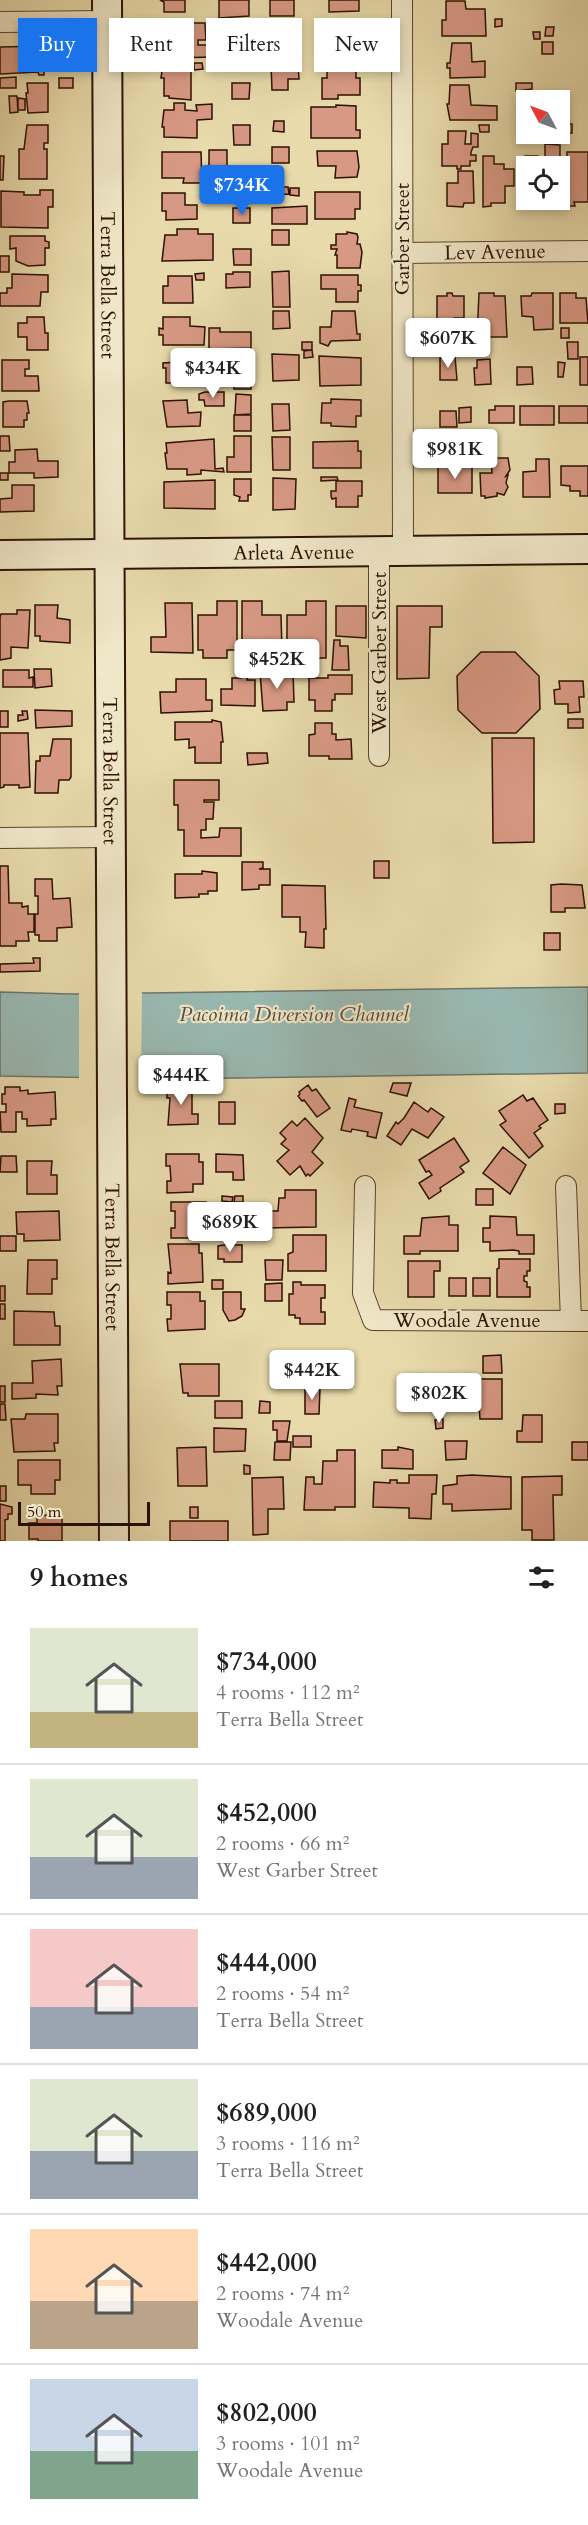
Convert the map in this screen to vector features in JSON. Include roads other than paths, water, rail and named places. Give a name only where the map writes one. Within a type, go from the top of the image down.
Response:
[{"type":"main road","name":"Terra Bella Street","points":[[108,11],[114,1541]]},
{"type":"main road","name":"Arleta Avenue","points":[[0,555],[588,549]]},
{"type":"street","name":"Garber Street","points":[[391,551],[402,253],[402,0]]},
{"type":"street","points":[[0,22],[108,11]]},
{"type":"street","name":"Lev Avenue","points":[[402,253],[588,251]]},
{"type":"street","name":"West Garber Street","points":[[379,756],[391,551]]},
{"type":"street","points":[[0,837],[111,837]]},
{"type":"street","name":"Woodale Avenue","points":[[364,1186],[363,1293],[373,1320],[579,1321]]},
{"type":"street","points":[[566,1186],[579,1321]]},
{"type":"water","name":"Pacoima Diversion Channel","points":[[588,987],[588,1073],[167,1079],[0,1076],[0,992],[71,994]]}]
